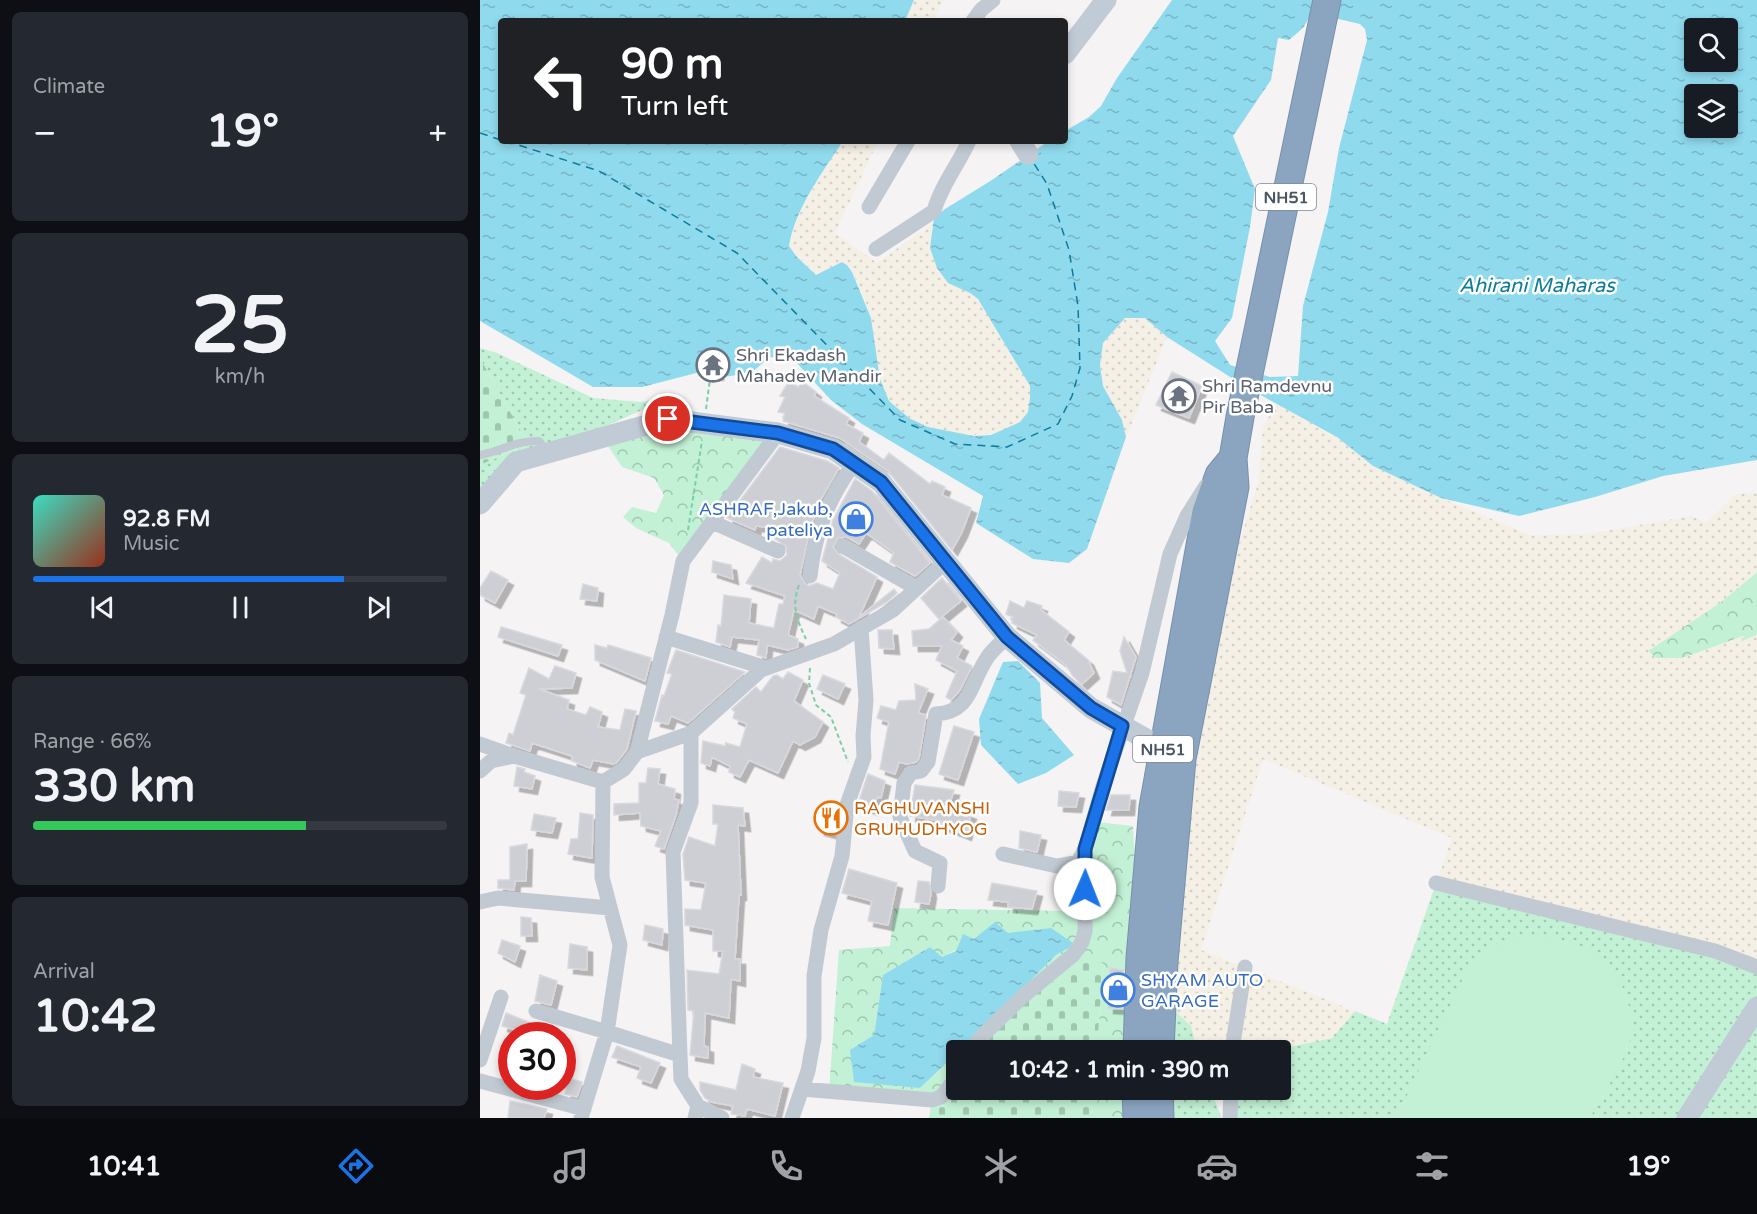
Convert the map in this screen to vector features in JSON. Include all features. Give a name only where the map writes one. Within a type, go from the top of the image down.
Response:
[{"type":"highway","name":"NH51","points":[[1137,1040],[1140,958],[1154,807],[1172,754],[1235,487],[1233,458],[1240,417],[1327,0]]},
{"type":"highway","name":"NH51","points":[[1160,1040],[1172,754]]},
{"type":"highway","points":[[1136,1100],[1137,1118]]},
{"type":"highway","points":[[1159,1100],[1160,1118]]},
{"type":"street","points":[[975,18],[993,0]]},
{"type":"street","points":[[1068,49],[1100,1]]},
{"type":"street","points":[[869,207],[906,144]]},
{"type":"street","points":[[876,249],[934,211],[938,196],[968,144]]},
{"type":"street","points":[[480,504],[516,462],[668,419],[778,433],[833,449],[881,482],[1007,637],[1091,708],[1172,754]]},
{"type":"street","points":[[480,744],[603,782],[624,769],[636,752],[683,561],[778,433]]},
{"type":"street","points":[[1003,854],[1057,866],[1078,862],[1085,849],[1122,726],[1142,673],[1170,554],[1187,516],[1202,491],[1217,471],[1233,458]]},
{"type":"street","points":[[810,576],[813,552],[823,518],[836,489],[854,463]]},
{"type":"street","points":[[712,522],[778,551]]},
{"type":"street","points":[[843,546],[916,588]]},
{"type":"street","points":[[636,752],[691,733],[761,670],[834,644],[893,610],[945,562]]},
{"type":"street","points":[[792,1118],[802,1089],[814,1038],[814,976],[819,941],[842,856],[847,805],[864,758],[866,700],[861,628]]},
{"type":"street","points":[[666,637],[766,668]]},
{"type":"street","points":[[938,885],[940,863],[915,851],[900,818],[904,783],[911,773],[921,771],[928,762],[936,714],[946,714],[964,704],[987,657],[1007,637]]},
{"type":"street","points":[[691,733],[691,803],[673,852],[681,1079],[697,1112],[722,1118]]},
{"type":"street","points":[[480,771],[491,761],[514,756]]},
{"type":"street","points":[[480,1081],[582,1114],[606,1032],[620,945],[602,877],[603,782]]},
{"type":"street","points":[[979,1040],[1021,998],[1073,955],[1082,942],[1085,931],[1085,849]]},
{"type":"street","points":[[1436,883],[1715,951],[1757,967]]},
{"type":"street","points":[[480,902],[498,898],[610,908]]},
{"type":"street","points":[[1234,1040],[1245,968]]},
{"type":"street","points":[[480,1060],[501,997]]},
{"type":"street","points":[[1690,1117],[1757,1007]]},
{"type":"street","points":[[536,1011],[680,1055]]},
{"type":"street","points":[[802,1089],[932,1100],[941,1097],[946,1091]]},
{"type":"street","points":[[1230,1118],[1231,1100]]},
{"type":"lane","points":[[480,455],[526,440],[539,441],[548,452]]},
{"type":"path","points":[[683,561],[710,379]]},
{"type":"path","points":[[810,576],[800,583],[795,598],[795,613],[812,652],[809,683],[816,705],[831,717],[845,752],[854,786]]},
{"type":"green space","points":[[480,348],[497,353],[593,398],[641,402],[671,397],[548,452],[516,461],[480,504],[480,465],[528,444],[480,358]]},
{"type":"green space","points":[[480,358],[528,444],[480,465]]},
{"type":"green space","points":[[668,419],[778,433],[683,561],[669,543],[636,528],[623,517],[632,507],[656,513],[664,495],[654,478],[622,467],[602,437]]},
{"type":"green space","points":[[1757,572],[1757,635],[1740,642],[1743,636],[1683,658],[1656,658],[1648,651],[1721,602]]},
{"type":"green space","points":[[1097,822],[1133,826],[1138,920],[1127,971],[1110,969],[1108,1008],[1126,1009],[1128,1040],[1098,1040],[1103,964],[1018,993],[1056,955],[1069,948],[1051,928],[974,939],[942,958],[930,947],[883,975],[874,1035],[920,1088],[946,1063],[946,1091],[941,1097],[829,1092],[839,950],[890,946],[894,908],[1067,911],[1085,849]]},
{"type":"green space","points":[[1436,883],[1757,967],[1757,1118],[1230,1118],[1231,1100],[1291,1100],[1291,1046],[1332,1038],[1355,1011],[1387,1024]]},
{"type":"green space","points":[[1525,936],[1560,940],[1590,950],[1614,971],[1622,985],[1633,1025],[1632,1035],[1616,1073],[1590,1118],[1396,1118],[1469,966],[1494,945]]},
{"type":"green space","points":[[1063,961],[1103,963],[1098,1040],[988,1040]]},
{"type":"green space","points":[[1162,999],[1192,1026],[1196,1040],[1160,1040]]},
{"type":"green space","points":[[946,1094],[946,1100],[1093,1100],[1092,1118],[929,1118],[932,1100]]},
{"type":"green space","points":[[1093,1100],[1130,1100],[1129,1118],[1092,1118]]},
{"type":"green space","points":[[1159,1100],[1215,1100],[1222,1118],[1160,1118]]},
{"type":"sand","points":[[914,0],[943,0],[935,18],[906,18]]},
{"type":"sand","points":[[841,144],[877,144],[835,233],[877,263],[933,223],[931,230],[970,293],[990,317],[1029,386],[1030,407],[1022,420],[1010,428],[995,433],[959,434],[923,425],[908,417],[890,402],[880,384],[871,318],[852,272],[833,266],[816,275],[789,246],[797,220],[819,178]]},
{"type":"sand","points":[[1125,318],[1145,318],[1167,337],[1126,437],[1122,423],[1103,386],[1100,365],[1103,343]]},
{"type":"sand","points":[[1276,403],[1337,437],[1373,466],[1441,498],[1530,535],[1588,534],[1691,516],[1706,523],[1736,494],[1757,493],[1757,572],[1721,602],[1648,651],[1656,658],[1683,658],[1744,636],[1741,642],[1757,635],[1757,967],[1436,883],[1452,838],[1263,759],[1201,950],[1355,1011],[1332,1038],[1291,1046],[1291,1040],[1194,1040],[1191,1026],[1162,999],[1210,633],[1258,484],[1263,428]]},
{"type":"water","name":"Ahirani Maharas","points":[[480,0],[914,0],[906,18],[498,18],[498,144],[841,144],[803,205],[789,246],[816,275],[842,262],[852,272],[871,318],[880,379],[889,401],[909,418],[928,427],[974,436],[991,435],[1020,422],[1028,412],[1030,386],[978,299],[948,283],[937,268],[930,248],[934,218],[1044,144],[1068,144],[1068,129],[1089,117],[1101,106],[1117,78],[1172,0],[1757,0],[1757,460],[1663,476],[1595,497],[1519,516],[1441,498],[1373,466],[1337,437],[1246,387],[1167,337],[1145,318],[1125,318],[1103,343],[1100,365],[1103,386],[1122,420],[1126,437],[1087,549],[1069,563],[1033,559],[976,523],[983,496],[862,424],[831,400],[794,360],[770,357],[751,373],[723,377],[722,351],[706,351],[700,372],[642,387],[593,387],[480,321]],"holes":[[[1312,13],[1360,24],[1365,29],[1367,40],[1339,148],[1328,212],[1303,306],[1298,376],[1270,377],[1230,365],[1215,341],[1232,318],[1255,189],[1233,136],[1271,80],[1278,38],[1289,40],[1303,28]]]},
{"type":"water","points":[[1018,661],[1040,683],[1042,718],[1074,755],[1046,773],[1018,784],[981,745],[979,719],[1003,662]]},
{"type":"water","points":[[995,922],[1008,933],[1051,928],[1073,943],[1056,955],[971,1040],[946,1040],[946,1063],[920,1088],[854,1082],[850,1050],[874,1035],[883,975],[930,947],[942,957],[956,951],[963,934],[974,939]]},
{"type":"building","name":"Shri Ekadash Mahadev Mandir","points":[[708,354],[720,355],[718,375],[707,374]]},
{"type":"building","name":"Shri Ramdevnu Pir Baba","points":[[1172,372],[1202,386],[1189,418],[1156,405]]},
{"type":"building","points":[[789,381],[798,387],[803,382],[816,392],[814,396],[849,418],[846,424],[863,433],[859,442],[884,460],[889,453],[930,484],[932,481],[945,487],[942,495],[971,508],[952,550],[888,471],[840,438],[783,421],[785,413],[778,412],[785,397],[780,396]]},
{"type":"building","points":[[780,447],[827,461],[839,468],[821,499],[810,528],[800,575],[805,584],[809,586],[817,583],[833,589],[840,573],[822,561],[833,520],[855,479],[872,491],[930,563],[915,576],[890,562],[894,553],[866,533],[859,544],[847,537],[838,538],[833,547],[838,554],[877,577],[859,617],[894,589],[897,593],[887,602],[849,624],[836,617],[837,614],[818,606],[814,619],[794,610],[788,635],[798,639],[798,647],[788,650],[767,645],[766,658],[757,655],[759,640],[732,637],[730,647],[716,642],[718,625],[721,626],[724,595],[751,599],[749,623],[774,628],[779,604],[783,604],[785,596],[746,583],[762,557],[772,563],[773,559],[780,561],[787,555],[786,546],[775,539],[777,528],[756,526],[755,530],[727,518]]},
{"type":"building","points":[[713,561],[731,565],[733,579],[712,572]]},
{"type":"building","points":[[491,571],[508,580],[495,603],[480,595],[480,588]]},
{"type":"building","points":[[942,578],[961,601],[939,619],[921,598]]},
{"type":"building","points":[[583,584],[598,588],[597,601],[580,599]]},
{"type":"building","points":[[1010,601],[1024,608],[1027,601],[1042,606],[1041,610],[1069,632],[1064,640],[1088,660],[1094,673],[1082,684],[1066,665],[1033,640],[1037,635],[1012,623],[1013,617],[1006,614]]},
{"type":"building","points":[[943,617],[957,632],[951,640],[963,646],[957,658],[972,666],[960,690],[951,700],[946,697],[957,671],[936,660],[942,646],[913,646],[912,631],[929,629]]},
{"type":"building","points":[[501,627],[562,645],[558,656],[498,637]]},
{"type":"building","points":[[878,630],[892,630],[894,649],[879,648]]},
{"type":"building","points":[[1124,637],[1136,657],[1121,705],[1107,697],[1113,671],[1127,673],[1120,651]]},
{"type":"building","points":[[595,645],[607,648],[608,645],[651,658],[645,681],[595,660]]},
{"type":"building","points":[[676,650],[745,672],[688,723],[671,716],[668,724],[655,721],[662,695],[664,696],[672,674],[667,673]]},
{"type":"building","points":[[555,666],[576,673],[572,688],[539,689],[569,700],[567,709],[586,715],[590,707],[602,712],[598,727],[620,730],[625,709],[636,711],[627,749],[614,764],[593,760],[590,768],[572,761],[572,756],[532,743],[530,751],[506,743],[509,733],[513,735],[526,695],[520,693],[529,668],[549,679]]},
{"type":"building","points":[[788,672],[803,680],[794,701],[823,722],[815,737],[800,745],[793,741],[778,773],[749,760],[740,777],[729,772],[730,766],[712,757],[710,766],[701,763],[703,741],[740,747],[747,724],[733,718],[735,712],[732,709],[756,687],[761,692],[773,676],[777,675],[783,679]]},
{"type":"building","points":[[823,675],[845,684],[838,699],[817,689]]},
{"type":"building","points":[[915,684],[928,689],[918,713],[926,715],[919,758],[916,762],[907,764],[899,762],[895,774],[880,769],[889,722],[877,718],[881,706],[896,710],[899,701],[916,700]]},
{"type":"building","points":[[954,726],[974,732],[958,780],[939,774]]},
{"type":"building","points":[[517,767],[535,776],[532,789],[514,786]]},
{"type":"building","points":[[648,768],[660,769],[658,784],[675,789],[674,799],[679,800],[664,849],[655,846],[661,831],[641,826],[640,813],[614,815],[614,804],[639,803],[639,783],[646,783]]},
{"type":"building","points":[[868,774],[885,781],[881,798],[877,797],[873,810],[858,804]]},
{"type":"building","points":[[915,785],[954,790],[949,806],[971,814],[966,835],[941,825],[943,821],[910,816]]},
{"type":"building","points":[[1059,791],[1079,793],[1076,807],[1058,806]]},
{"type":"building","points":[[1111,795],[1130,795],[1129,810],[1106,810]]},
{"type":"building","name":"RAGHUVANSHI GRUHUDHYOG","points":[[824,802],[837,805],[834,834],[819,830]]},
{"type":"building","points":[[713,805],[743,808],[745,826],[738,825],[741,895],[739,895],[735,959],[740,959],[740,981],[731,979],[729,1018],[705,1013],[704,1046],[708,1047],[708,1058],[690,1055],[694,1011],[688,1010],[687,970],[719,974],[723,951],[713,951],[713,930],[685,925],[685,909],[701,910],[706,883],[685,880],[683,854],[689,837],[715,846],[718,824],[713,824]]},
{"type":"building","points":[[580,813],[593,815],[592,858],[568,854],[571,839],[578,839]]},
{"type":"building","points":[[534,814],[556,818],[552,833],[531,830]]},
{"type":"building","points":[[1020,831],[1041,835],[1037,852],[1019,848]]},
{"type":"building","points":[[527,844],[526,881],[515,881],[514,890],[498,888],[498,880],[510,880],[510,847]]},
{"type":"building","points":[[849,869],[897,883],[888,925],[868,921],[872,901],[842,893]]},
{"type":"building","points":[[918,881],[929,882],[931,893],[929,904],[915,902]]},
{"type":"building","points":[[992,883],[1037,891],[1032,909],[1008,907],[1008,902],[988,900]]},
{"type":"building","points":[[521,917],[531,918],[532,936],[521,936]]},
{"type":"building","points":[[645,925],[663,929],[662,945],[643,940]]},
{"type":"building","points":[[502,940],[520,946],[515,962],[498,953]]},
{"type":"building","points":[[570,944],[587,947],[587,970],[568,968]]},
{"type":"building","name":"SHYAM AUTO GARAGE","points":[[1110,968],[1124,970],[1123,1009],[1108,1008]]},
{"type":"building","points":[[540,975],[557,981],[551,1005],[535,1001]]},
{"type":"building","points":[[506,1013],[528,1022],[503,1022]]},
{"type":"building","points":[[617,1046],[660,1063],[651,1083],[637,1078],[641,1067],[612,1057]]},
{"type":"building","points":[[742,1064],[755,1069],[753,1077],[783,1083],[775,1116],[747,1109],[745,1116],[731,1114],[733,1106],[712,1102],[705,1098],[700,1090],[700,1082],[736,1090]]},
{"type":"building","points":[[576,1080],[582,1082],[576,1097]]},
{"type":"building","points":[[510,1101],[547,1109],[544,1118],[508,1118]]},
{"type":"ferry route","points":[[480,133],[498,139]]},
{"type":"ferry route","points":[[515,144],[599,171],[737,253],[900,420],[955,444],[1007,447],[1058,424],[1072,396],[1080,368],[1078,306],[1069,250],[1047,184],[1033,162]]},
{"type":"place","name":"Shri Ekadash Mahadev Mandir","points":[[713,365]]},
{"type":"place","name":"Shri Ramdevnu Pir Baba","points":[[1179,396]]},
{"type":"place","name":"ASHRAF,Jakub, pateliya","points":[[856,519]]},
{"type":"place","name":"RAGHUVANSHI GRUHUDHYOG","points":[[831,818]]},
{"type":"place","name":"SHYAM AUTO GARAGE","points":[[1118,990]]},
{"type":"route","points":[[668,419],[778,433],[833,449],[881,482],[1007,637],[1091,708],[1122,726],[1085,849],[1085,889]]}]
